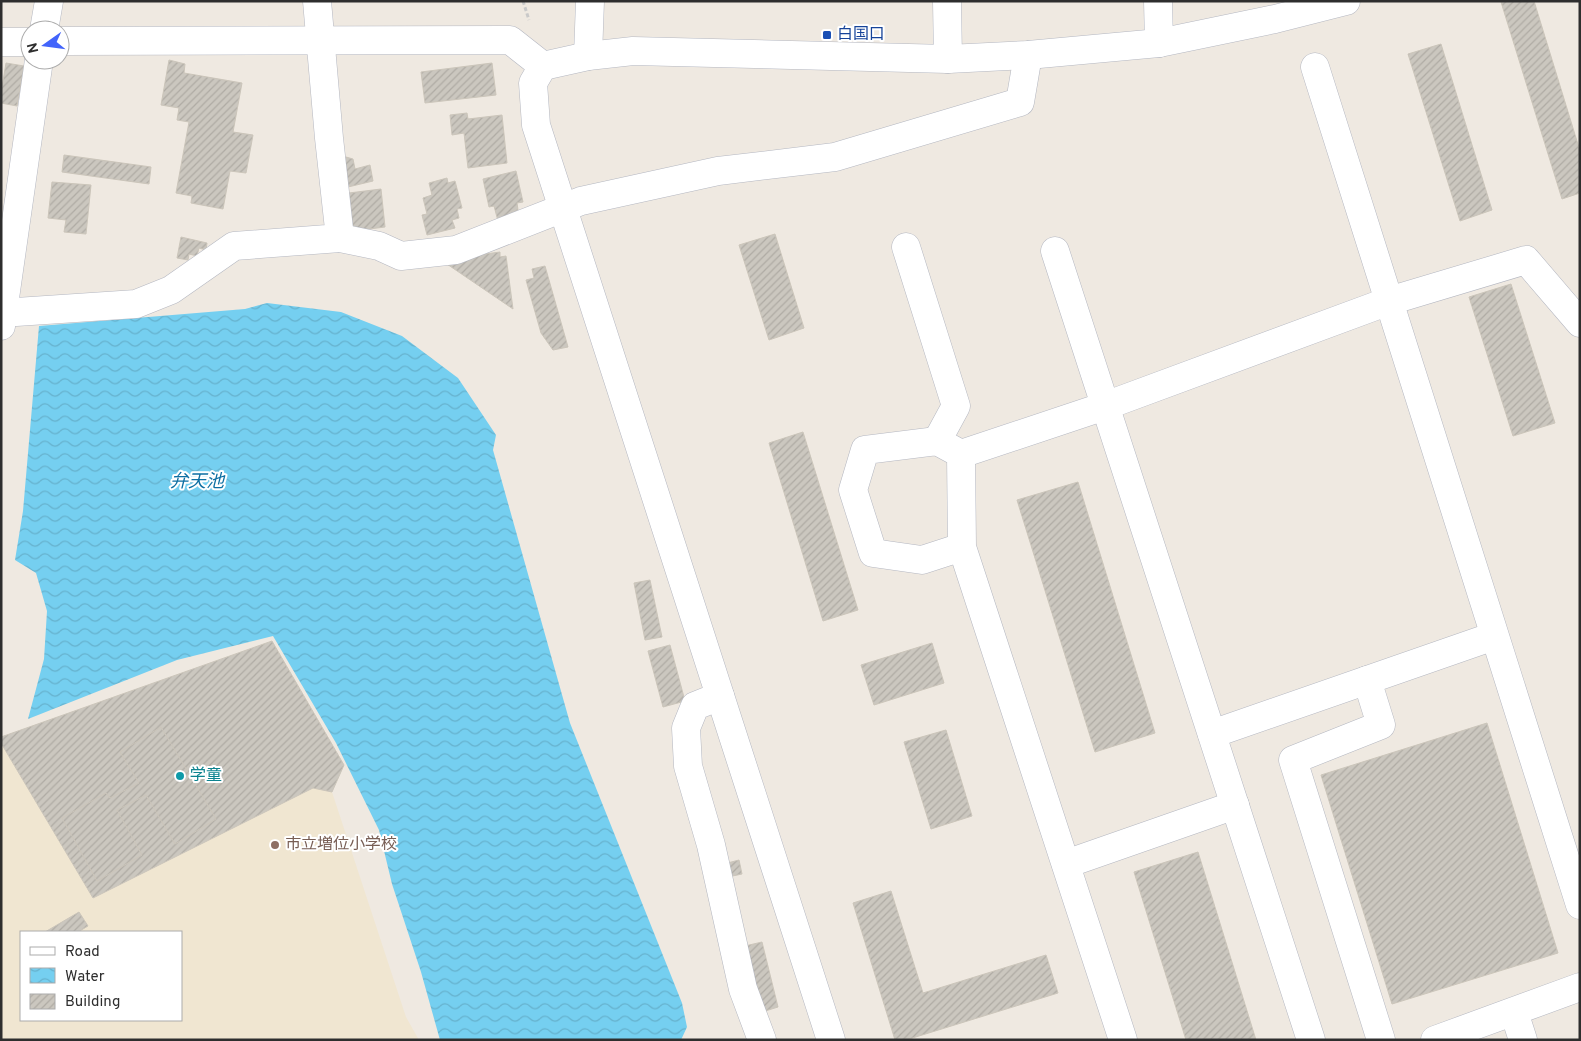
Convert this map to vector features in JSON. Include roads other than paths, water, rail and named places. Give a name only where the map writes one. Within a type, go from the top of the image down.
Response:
[{"type":"street","points":[[46,20],[49,1]]},
{"type":"street","points":[[317,1],[340,238]]},
{"type":"street","points":[[588,56],[590,1]]},
{"type":"street","points":[[947,1],[948,59]]},
{"type":"street","points":[[1158,1],[1159,43]]},
{"type":"street","points":[[831,1040],[536,125],[533,83],[543,66],[588,56],[633,51],[948,59],[1028,55],[1159,43],[1276,19],[1346,1]]},
{"type":"street","points":[[70,41],[510,40],[543,66]]},
{"type":"street","points":[[1,42],[20,42]]},
{"type":"street","points":[[38,70],[2,317],[136,304],[171,290],[234,246],[340,238],[379,246],[402,256],[456,250],[580,201],[718,171],[835,157],[1020,102],[1028,55]]},
{"type":"street","points":[[1314,67],[1579,899]]},
{"type":"street","points":[[906,247],[956,406],[936,441]]},
{"type":"street","points":[[1055,251],[1311,1040]]},
{"type":"street","points":[[962,546],[922,560],[873,553],[853,490],[865,450],[936,441],[961,454],[1105,406],[1388,301],[1526,260],[1580,322]]},
{"type":"street","points":[[961,454],[962,546],[1124,1040]]},
{"type":"street","points":[[1212,734],[1494,636]]},
{"type":"street","points":[[1367,680],[1381,725],[1293,760],[1381,1040]]},
{"type":"street","points":[[720,696],[695,706],[686,728],[688,766],[711,845],[744,989],[762,1040]]},
{"type":"street","points":[[1066,864],[1235,805]]},
{"type":"street","points":[[1435,1040],[1580,987]]},
{"type":"street","points":[[1514,1012],[1523,1040]]},
{"type":"water","name":"弁天池","points":[[267,303],[341,312],[402,336],[458,378],[496,435],[493,450],[570,723],[682,1003],[687,1027],[681,1040],[440,1040],[421,972],[392,884],[379,830],[336,743],[273,636],[177,660],[28,719],[44,659],[47,611],[36,573],[15,560],[23,511],[39,326],[245,309]]},
{"type":"place","name":"白国口","points":[[827,35]]},
{"type":"place","name":"学童","points":[[180,776]]},
{"type":"place","name":"市立増位小学校","points":[[275,845]]}]
